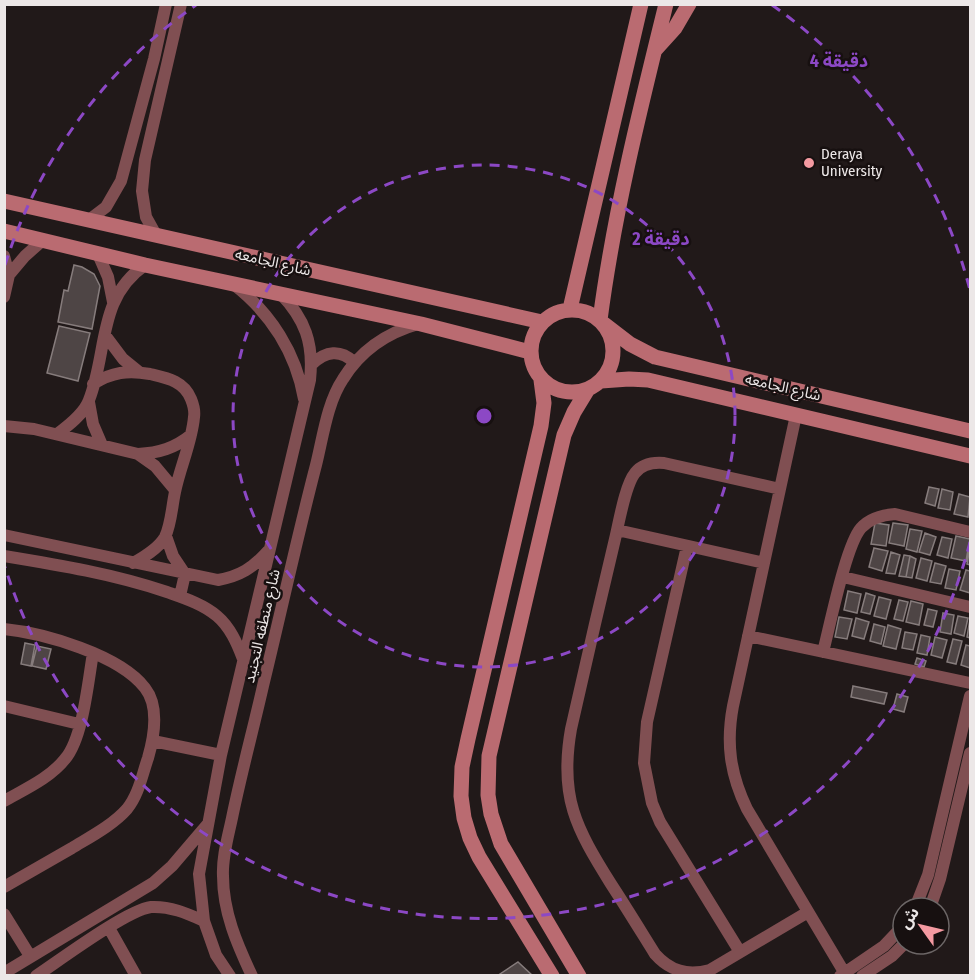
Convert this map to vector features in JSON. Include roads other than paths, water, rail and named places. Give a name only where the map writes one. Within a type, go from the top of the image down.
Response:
[{"type":"street","points":[[89,220],[106,207],[121,181],[166,4]]},
{"type":"street","points":[[156,235],[146,217],[142,191],[145,160],[181,4]]},
{"type":"street","points":[[570,309],[641,4]]},
{"type":"street","points":[[602,322],[608,263],[630,152],[666,4]]},
{"type":"street","points":[[654,51],[675,28],[689,4]]},
{"type":"street","name":"شارع الجامعه","points":[[4,201],[542,322]]},
{"type":"street","name":"شارع الجامعه","points":[[4,231],[145,265],[421,324],[530,352]]},
{"type":"street","points":[[4,297],[9,275],[43,240]]},
{"type":"street","points":[[98,254],[108,277],[113,302]]},
{"type":"street","points":[[4,256],[9,275]]},
{"type":"street","points":[[57,434],[88,402],[113,302],[126,281],[145,265]]},
{"type":"street","points":[[230,282],[262,311],[280,335],[293,361],[305,403]]},
{"type":"street","name":"شارع منطقه التجنيد","points":[[230,975],[216,955],[204,921],[199,874],[221,755],[305,403],[312,364],[310,344],[304,324],[279,292]]},
{"type":"street","points":[[579,975],[501,844],[490,814],[488,795],[489,756],[564,435],[574,412],[612,363],[614,353],[609,333],[602,322],[586,312],[570,309],[555,313],[542,322],[533,336],[530,352],[534,367],[542,380],[558,390],[578,392],[594,385]]},
{"type":"street","name":"شارع الجامعه","points":[[602,322],[630,344],[655,357],[970,431]]},
{"type":"street","name":"شارع منطقه التجنيد","points":[[252,975],[239,948],[225,898],[223,875],[236,795],[306,504],[333,401],[354,362],[384,337],[421,324]]},
{"type":"street","points":[[105,335],[123,359],[139,372]]},
{"type":"street","points":[[312,364],[321,356],[332,352],[343,354],[354,362]]},
{"type":"street","points":[[93,384],[115,373],[139,372],[167,378],[188,392],[194,408],[191,435],[175,490],[166,536],[173,556],[185,574],[180,596]]},
{"type":"street","name":"شارع الجامعه","points":[[594,385],[629,379],[648,380],[970,456]]},
{"type":"street","points":[[542,380],[544,415],[462,767],[461,796],[464,818],[479,857],[552,975]]},
{"type":"street","points":[[88,402],[93,424],[102,445]]},
{"type":"street","points":[[796,415],[729,727],[732,769],[747,809],[842,974],[884,946],[891,939]]},
{"type":"street","points":[[7,424],[138,454],[150,454],[172,448],[191,435]]},
{"type":"street","points":[[138,454],[163,474],[175,490]]},
{"type":"street","points":[[780,489],[664,463],[654,462],[636,471],[630,480],[617,530],[568,746],[567,779],[573,811],[585,841],[650,945],[663,963],[673,970],[685,973],[710,970],[808,912]]},
{"type":"street","points":[[823,652],[856,535],[863,526],[883,515],[895,514],[970,532]]},
{"type":"street","points":[[617,530],[764,563]]},
{"type":"street","points":[[4,535],[218,580],[245,572],[270,548]]},
{"type":"street","points":[[133,563],[151,551],[166,536]]},
{"type":"street","points":[[687,546],[647,722],[644,753],[647,783],[660,822],[740,952]]},
{"type":"street","points":[[76,568],[81,551]]},
{"type":"street","points":[[4,556],[76,568],[140,583],[180,596],[218,617],[236,641],[243,659]]},
{"type":"street","points":[[843,577],[970,607]]},
{"type":"street","points":[[498,610],[521,615]]},
{"type":"street","points":[[4,629],[38,635],[93,653],[118,665],[146,688],[154,718],[153,741],[137,793],[127,809],[93,835],[4,887]]},
{"type":"street","points":[[748,636],[970,683]]},
{"type":"street","points":[[4,801],[49,774],[65,760],[75,744],[93,653]]},
{"type":"street","points":[[920,896],[928,876],[970,696]]},
{"type":"street","points":[[4,706],[79,724]]},
{"type":"street","points":[[153,741],[221,755]]},
{"type":"street","points":[[934,896],[969,762]]},
{"type":"street","points":[[214,790],[236,795]]},
{"type":"street","points":[[461,796],[488,795]]},
{"type":"street","points":[[4,973],[153,883],[172,866],[208,824]]},
{"type":"street","points":[[118,905],[125,917]]},
{"type":"street","points":[[36,975],[138,910],[165,907],[182,911],[204,921]]},
{"type":"street","points":[[4,914],[30,956]]},
{"type":"street","points":[[522,928],[543,915]]},
{"type":"street","points":[[109,928],[136,975]]},
{"type":"street","points":[[862,975],[892,956]]},
{"type":"place","name":"Deraya University","points":[[809,163]]}]
